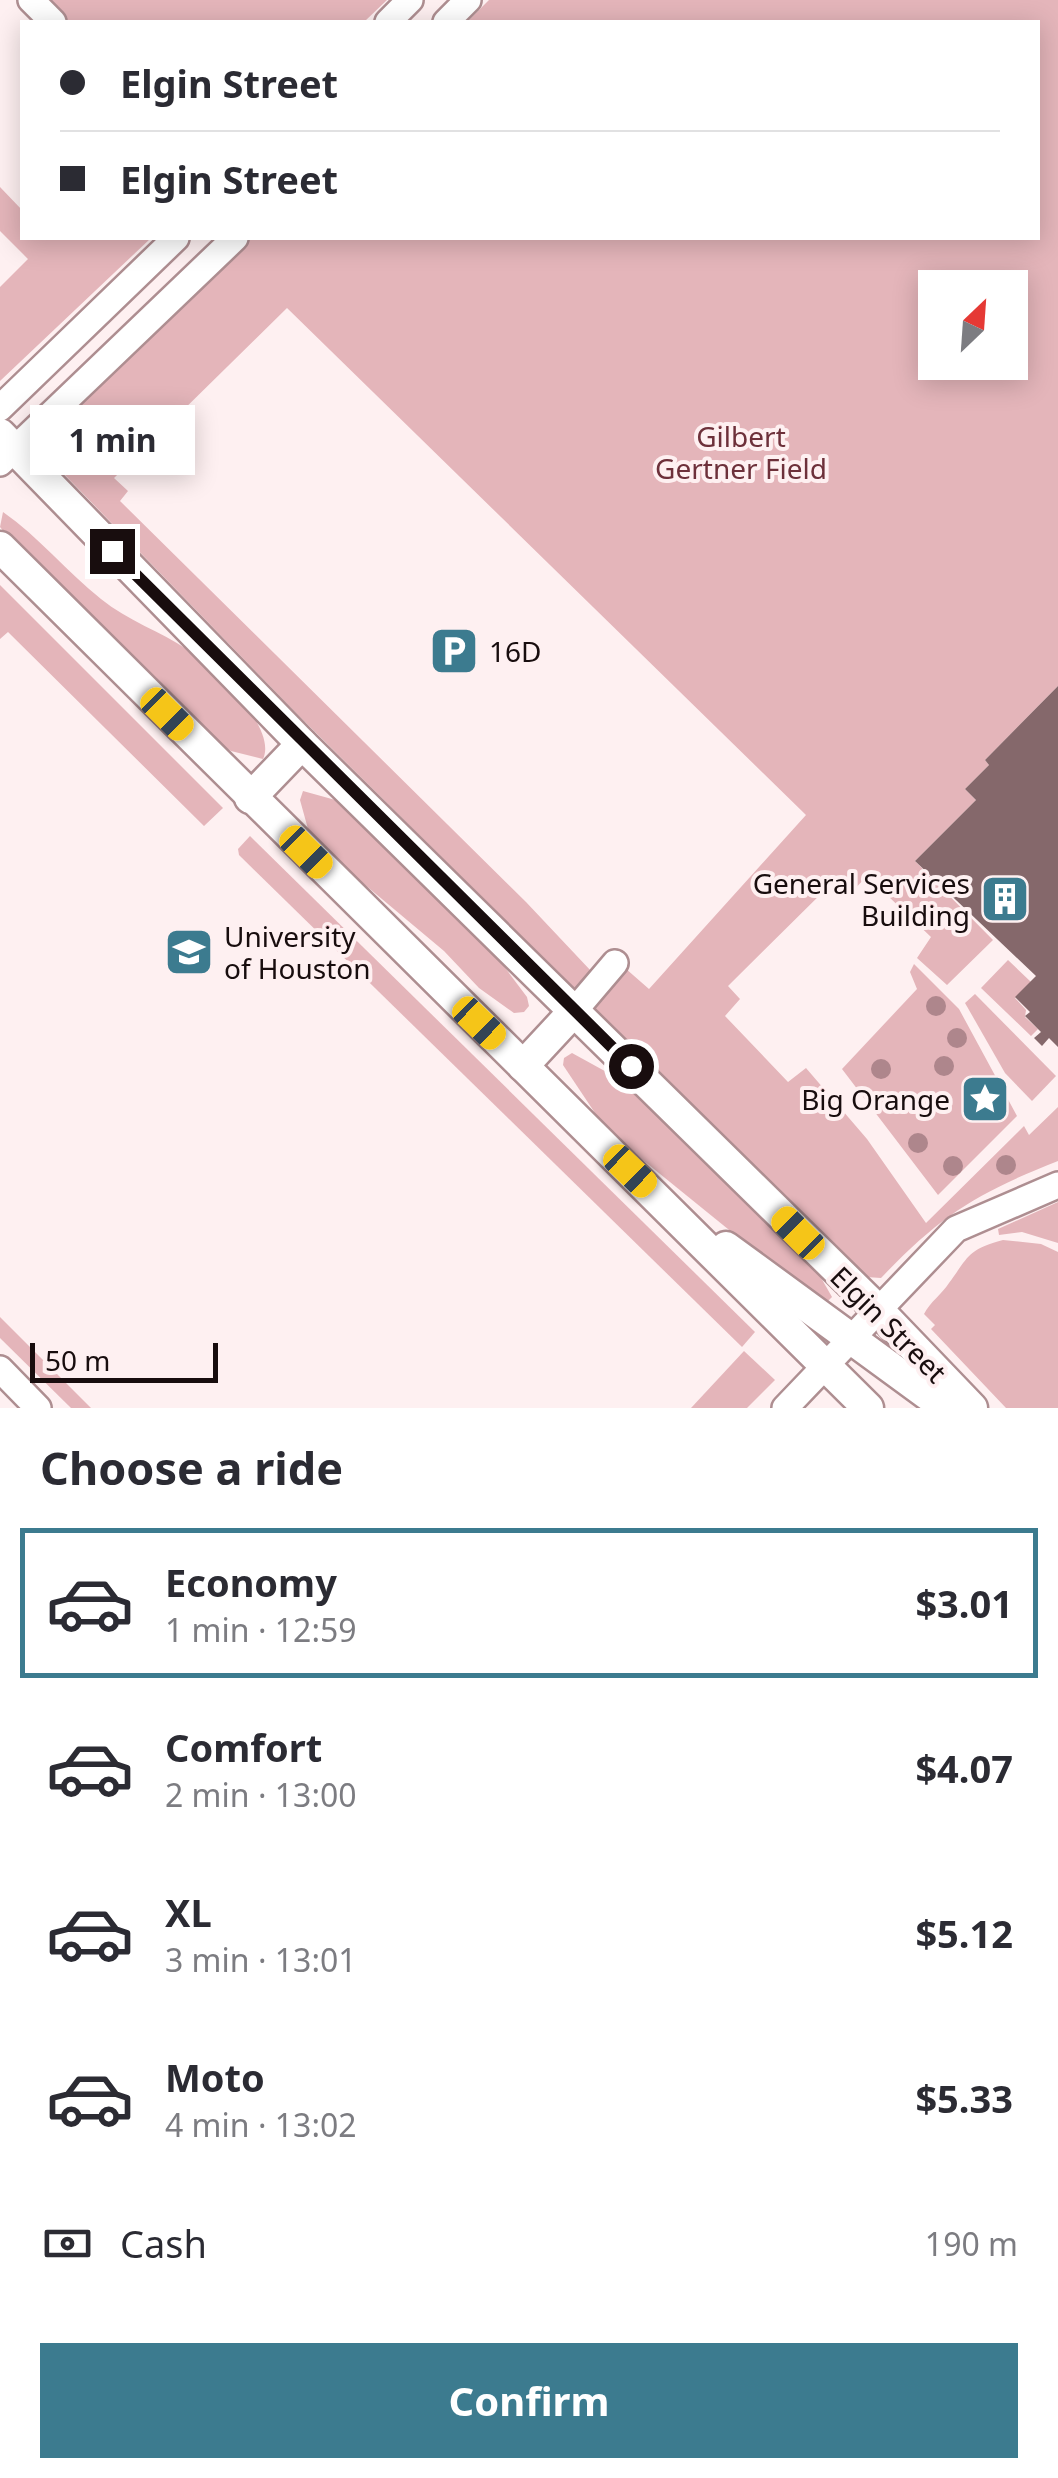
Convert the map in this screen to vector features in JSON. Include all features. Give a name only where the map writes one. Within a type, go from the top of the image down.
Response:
[{"type":"main road","name":"Elgin Street","points":[[5,448],[878,1310],[972,1408]]},
{"type":"main road","points":[[0,547],[868,1408]]},
{"type":"main road","points":[[250,798],[302,744]]},
{"type":"main road","points":[[523,1066],[575,1010]]},
{"type":"main road","points":[[684,1224],[744,1256],[946,1408]]},
{"type":"street","points":[[30,0],[50,20]]},
{"type":"street","points":[[390,20],[410,0]]},
{"type":"street","points":[[0,408],[174,240]]},
{"type":"street","points":[[5,448],[233,240]]},
{"type":"street","points":[[575,1010],[615,962]]},
{"type":"street","points":[[785,1408],[956,1228],[1058,1185]]},
{"type":"street","points":[[0,1369],[38,1408]]},
{"type":"green space","points":[[47,0],[387,0],[366,20],[68,20]]},
{"type":"green space","name":"Gilbert Gertner Field","points":[[489,0],[1058,0],[1058,686],[985,760],[989,765],[965,789],[976,800],[915,861],[993,940],[947,985],[917,958],[931,937],[867,876],[849,895],[832,883],[728,986],[740,999],[725,1016],[788,1082],[806,1068],[867,1139],[926,1223],[1024,1126],[1029,1135],[1058,1107],[1058,1161],[982,1195],[942,1222],[881,1278],[866,1277],[299,716],[62,472],[50,452],[54,435],[64,420],[249,240],[1040,240],[1040,20],[469,20]],"holes":[[[287,308],[806,815],[649,989],[625,968],[608,989],[526,902],[120,501],[128,491],[114,478]]]},
{"type":"green space","points":[[0,187],[20,208],[20,240],[149,240],[0,381],[0,287],[28,259],[0,231]]},
{"type":"green space","points":[[3,512],[101,599],[188,650],[212,669],[252,715],[265,746],[263,759],[231,751],[207,735],[4,532],[0,527]]},
{"type":"green space","points":[[0,585],[223,808],[204,826],[8,632],[0,639]]},
{"type":"green space","points":[[303,791],[339,801],[476,929],[527,997],[529,1006],[524,1012],[514,1013],[479,988],[444,951],[327,853],[308,829],[300,800]]},
{"type":"green space","points":[[250,836],[755,1332],[742,1347],[239,855],[238,849]]},
{"type":"green space","points":[[1008,960],[1031,982],[1015,998],[1026,1010],[1025,1017],[1038,1029],[1031,1036],[981,988]]},
{"type":"green space","points":[[914,964],[959,1009],[1017,1116],[938,1195],[842,1069],[917,989],[910,972]]},
{"type":"green space","points":[[975,994],[1056,1076],[1032,1101],[1005,1073],[965,1003]]},
{"type":"green space","points":[[572,1053],[632,1086],[820,1276],[832,1297],[823,1306],[607,1131],[563,1065],[564,1058]]},
{"type":"green space","points":[[1058,1202],[1058,1243],[1022,1232],[999,1235],[998,1229]]},
{"type":"green space","points":[[1003,1240],[1041,1244],[1058,1252],[1058,1408],[1006,1408],[931,1329],[935,1325],[924,1314],[970,1255]]},
{"type":"green space","points":[[0,1317],[91,1408],[71,1408],[0,1338]]},
{"type":"green space","points":[[744,1351],[775,1380],[747,1408],[691,1408]]},
{"type":"building","name":"General Services Building","points":[[1058,686],[1058,1047],[1049,1038],[1042,1046],[1034,1038],[1041,1032],[1025,1016],[1030,1012],[1015,997],[1036,976],[915,861],[976,800],[965,789],[989,765],[985,760]]},
{"type":"place","name":"16D","points":[[454,651]]},
{"type":"place","name":"General Services Building","points":[[1005,899]]},
{"type":"place","name":"University of Houston","points":[[189,952]]},
{"type":"place","name":"Big Orange","points":[[985,1099]]},
{"type":"route","points":[[112,551],[302,744],[631,1066]]}]
